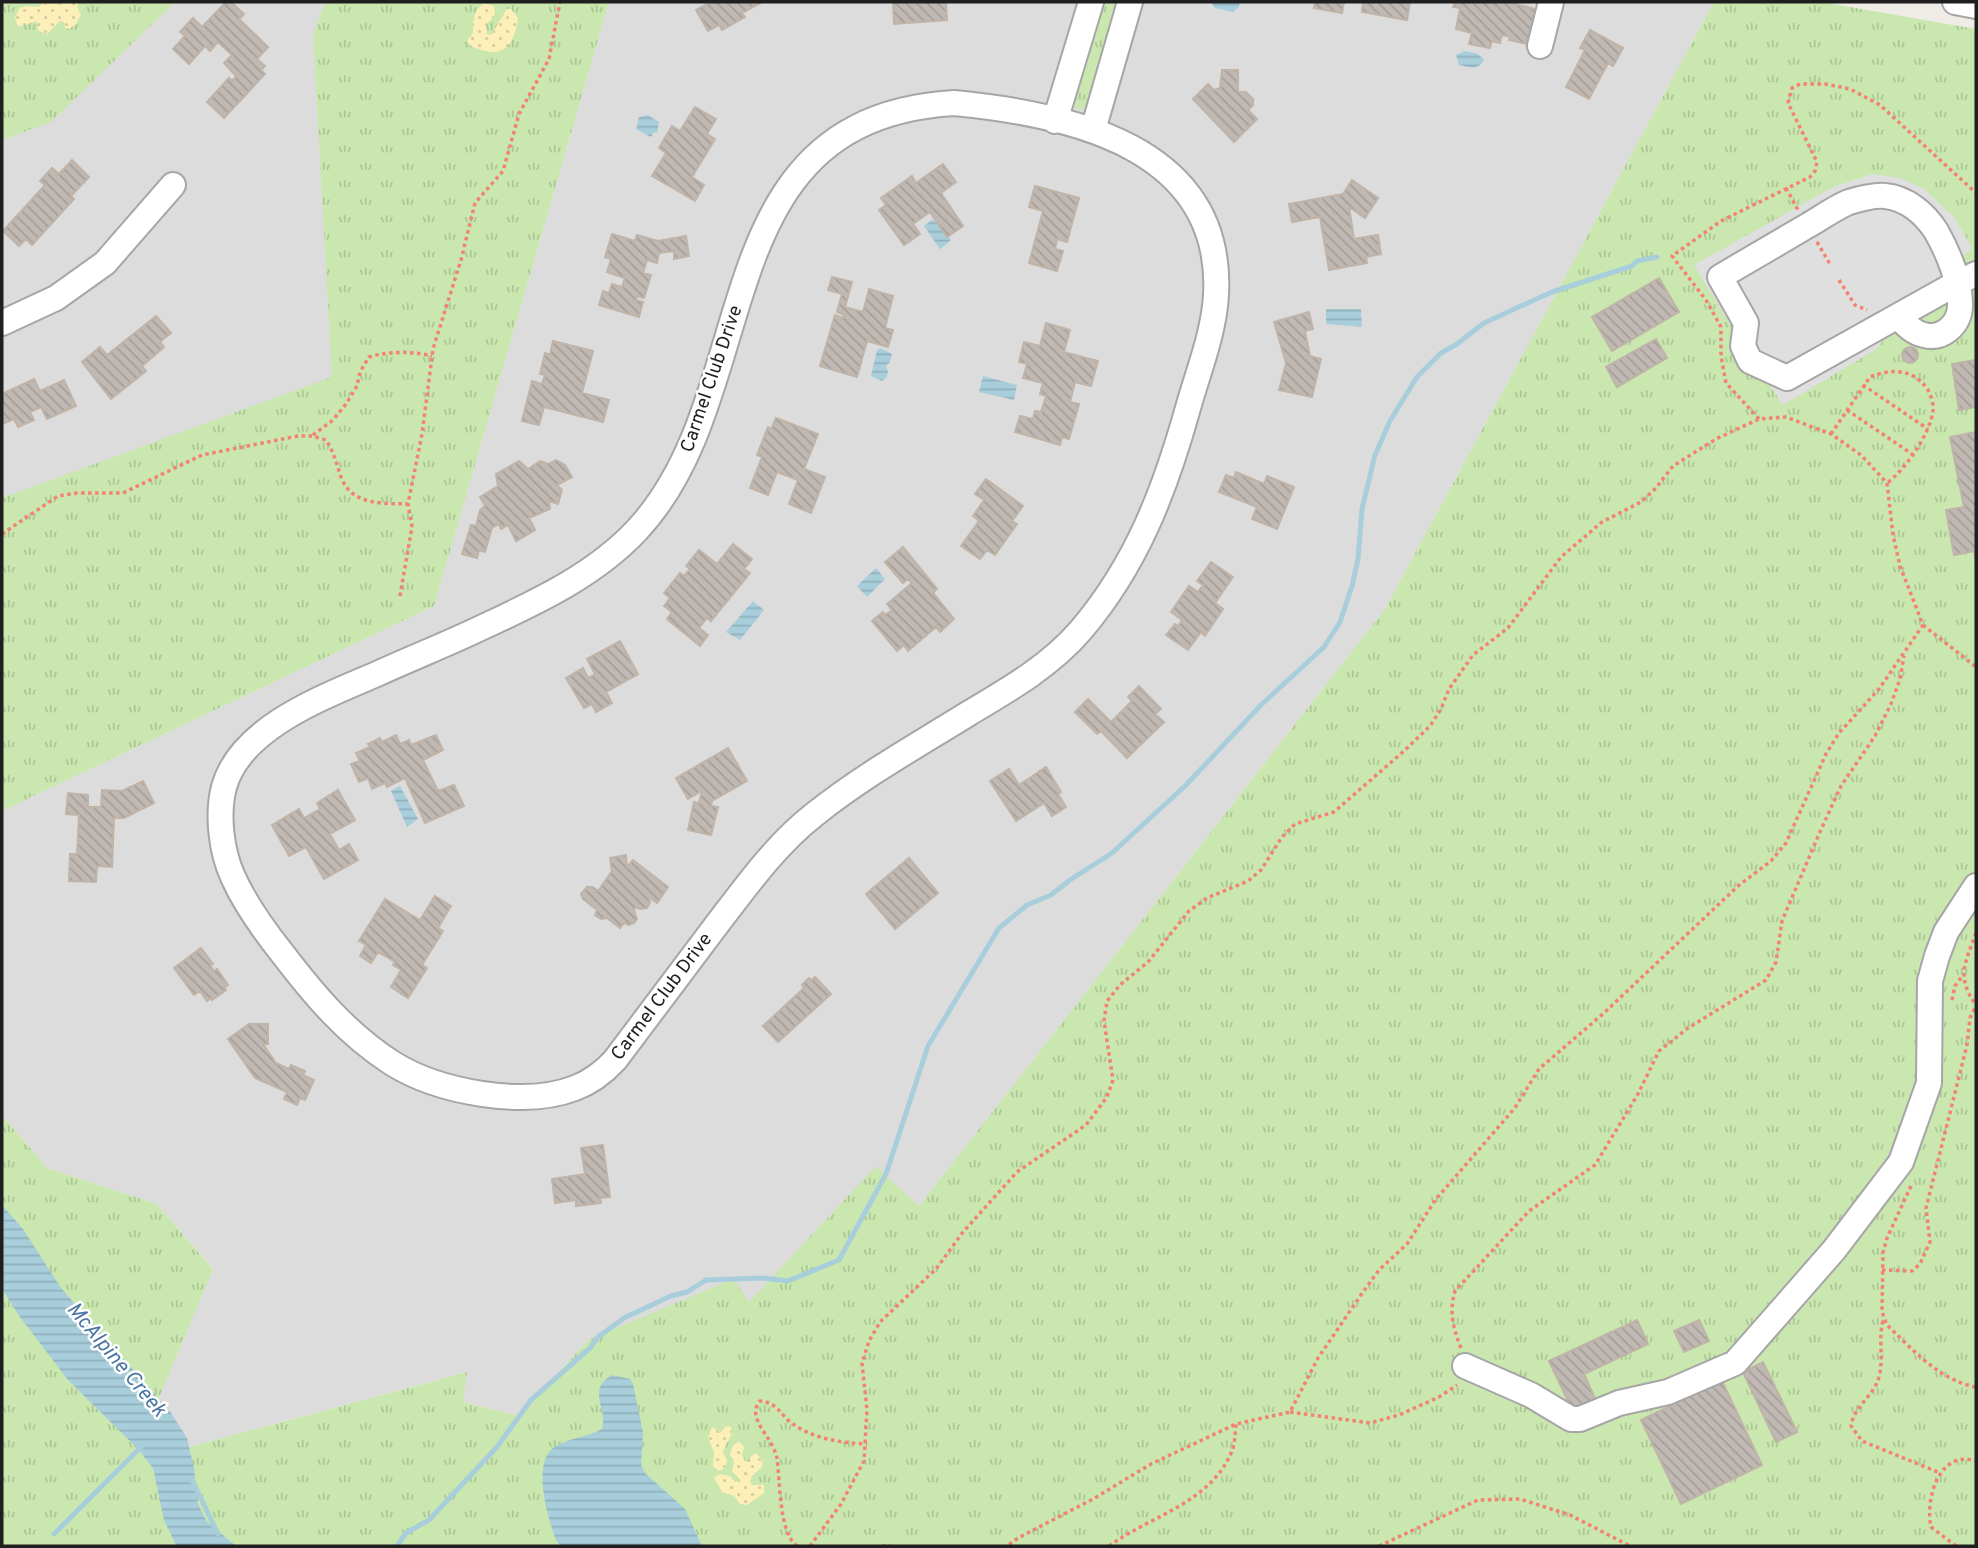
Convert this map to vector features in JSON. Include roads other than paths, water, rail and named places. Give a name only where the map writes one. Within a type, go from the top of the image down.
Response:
[{"type":"street","points":[[1055,121],[1091,2]]},
{"type":"street","points":[[1093,130],[1130,2]]},
{"type":"street","points":[[1540,46],[1550,2]]},
{"type":"street","points":[[1955,2],[1976,5]]},
{"type":"street","name":"Carmel Club Drive","points":[[938,104],[981,106],[1093,130],[1137,150],[1178,180],[1194,200],[1206,223],[1217,269],[1214,315],[1174,458],[1127,568],[1104,602],[1078,634],[1048,662],[871,774],[812,816],[755,874],[615,1060],[592,1081],[573,1090],[528,1097],[477,1093],[442,1085],[410,1073],[359,1040],[330,1013],[307,986],[264,929],[231,874],[224,846],[221,803],[224,786],[237,761],[263,733],[281,720],[311,703],[484,627],[576,580],[637,530],[660,502],[687,456],[707,403],[749,265],[767,222],[799,173],[832,143],[855,128],[883,116],[938,104]]},
{"type":"street","points":[[2,323],[56,298],[105,263],[173,185]]},
{"type":"street","points":[[1898,317],[1908,327],[1923,335],[1938,336],[1952,327],[1957,320],[1966,278],[1928,219],[1916,209],[1886,196],[1848,203],[1720,277],[1746,323],[1743,346],[1750,361],[1787,378],[1966,278]]},
{"type":"street","points":[[1465,1366],[1531,1395],[1571,1419],[1580,1419],[1619,1403],[1668,1392],[1735,1363],[1834,1250],[1901,1162],[1929,1083],[1930,981],[1947,932],[1976,886]]},
{"type":"water","points":[[1211,2],[1240,2],[1233,12],[1215,8]]},
{"type":"water","points":[[1465,51],[1478,54],[1484,60],[1476,67],[1459,65],[1456,55]]},
{"type":"water","points":[[648,115],[659,122],[657,133],[654,132],[651,137],[636,129],[639,117]]},
{"type":"water","points":[[933,219],[951,240],[940,249],[924,226]]},
{"type":"water","points":[[1326,309],[1361,309],[1362,327],[1326,324]]},
{"type":"water","points":[[880,348],[892,354],[886,366],[886,378],[882,381],[871,376],[877,350]]},
{"type":"water","points":[[983,376],[1017,385],[1014,400],[979,392]]},
{"type":"water","points":[[876,568],[885,579],[867,597],[857,586]]},
{"type":"water","points":[[753,601],[764,610],[740,640],[726,632]]},
{"type":"water","points":[[400,786],[418,819],[407,827],[391,791]]},
{"type":"water","points":[[2,1205],[23,1229],[61,1288],[171,1413],[187,1438],[198,1504],[207,1522],[236,1546],[176,1545],[164,1520],[153,1468],[138,1449],[68,1380],[2,1289]]},
{"type":"water","points":[[612,1375],[630,1379],[633,1384],[643,1432],[641,1465],[645,1473],[685,1509],[702,1546],[560,1546],[556,1540],[543,1490],[544,1464],[548,1453],[556,1446],[602,1429],[600,1387]]},
{"type":"waterway","points":[[397,1546],[406,1533],[429,1520],[497,1447],[531,1400],[590,1348],[598,1337],[624,1318],[671,1296],[687,1292],[706,1280],[763,1278],[788,1281],[839,1260],[886,1174],[928,1046],[999,928],[1027,905],[1051,895],[1112,853],[1185,786],[1262,704],[1324,647],[1340,622],[1352,586],[1358,559],[1362,509],[1375,455],[1390,421],[1417,377],[1441,353],[1484,323],[1552,292],[1632,266],[1637,261],[1657,257]]},
{"type":"waterway","points":[[54,1534],[144,1444]]},
{"type":"waterway","name":"McAlpine Creek","points":[[192,1480],[218,1534]]}]
